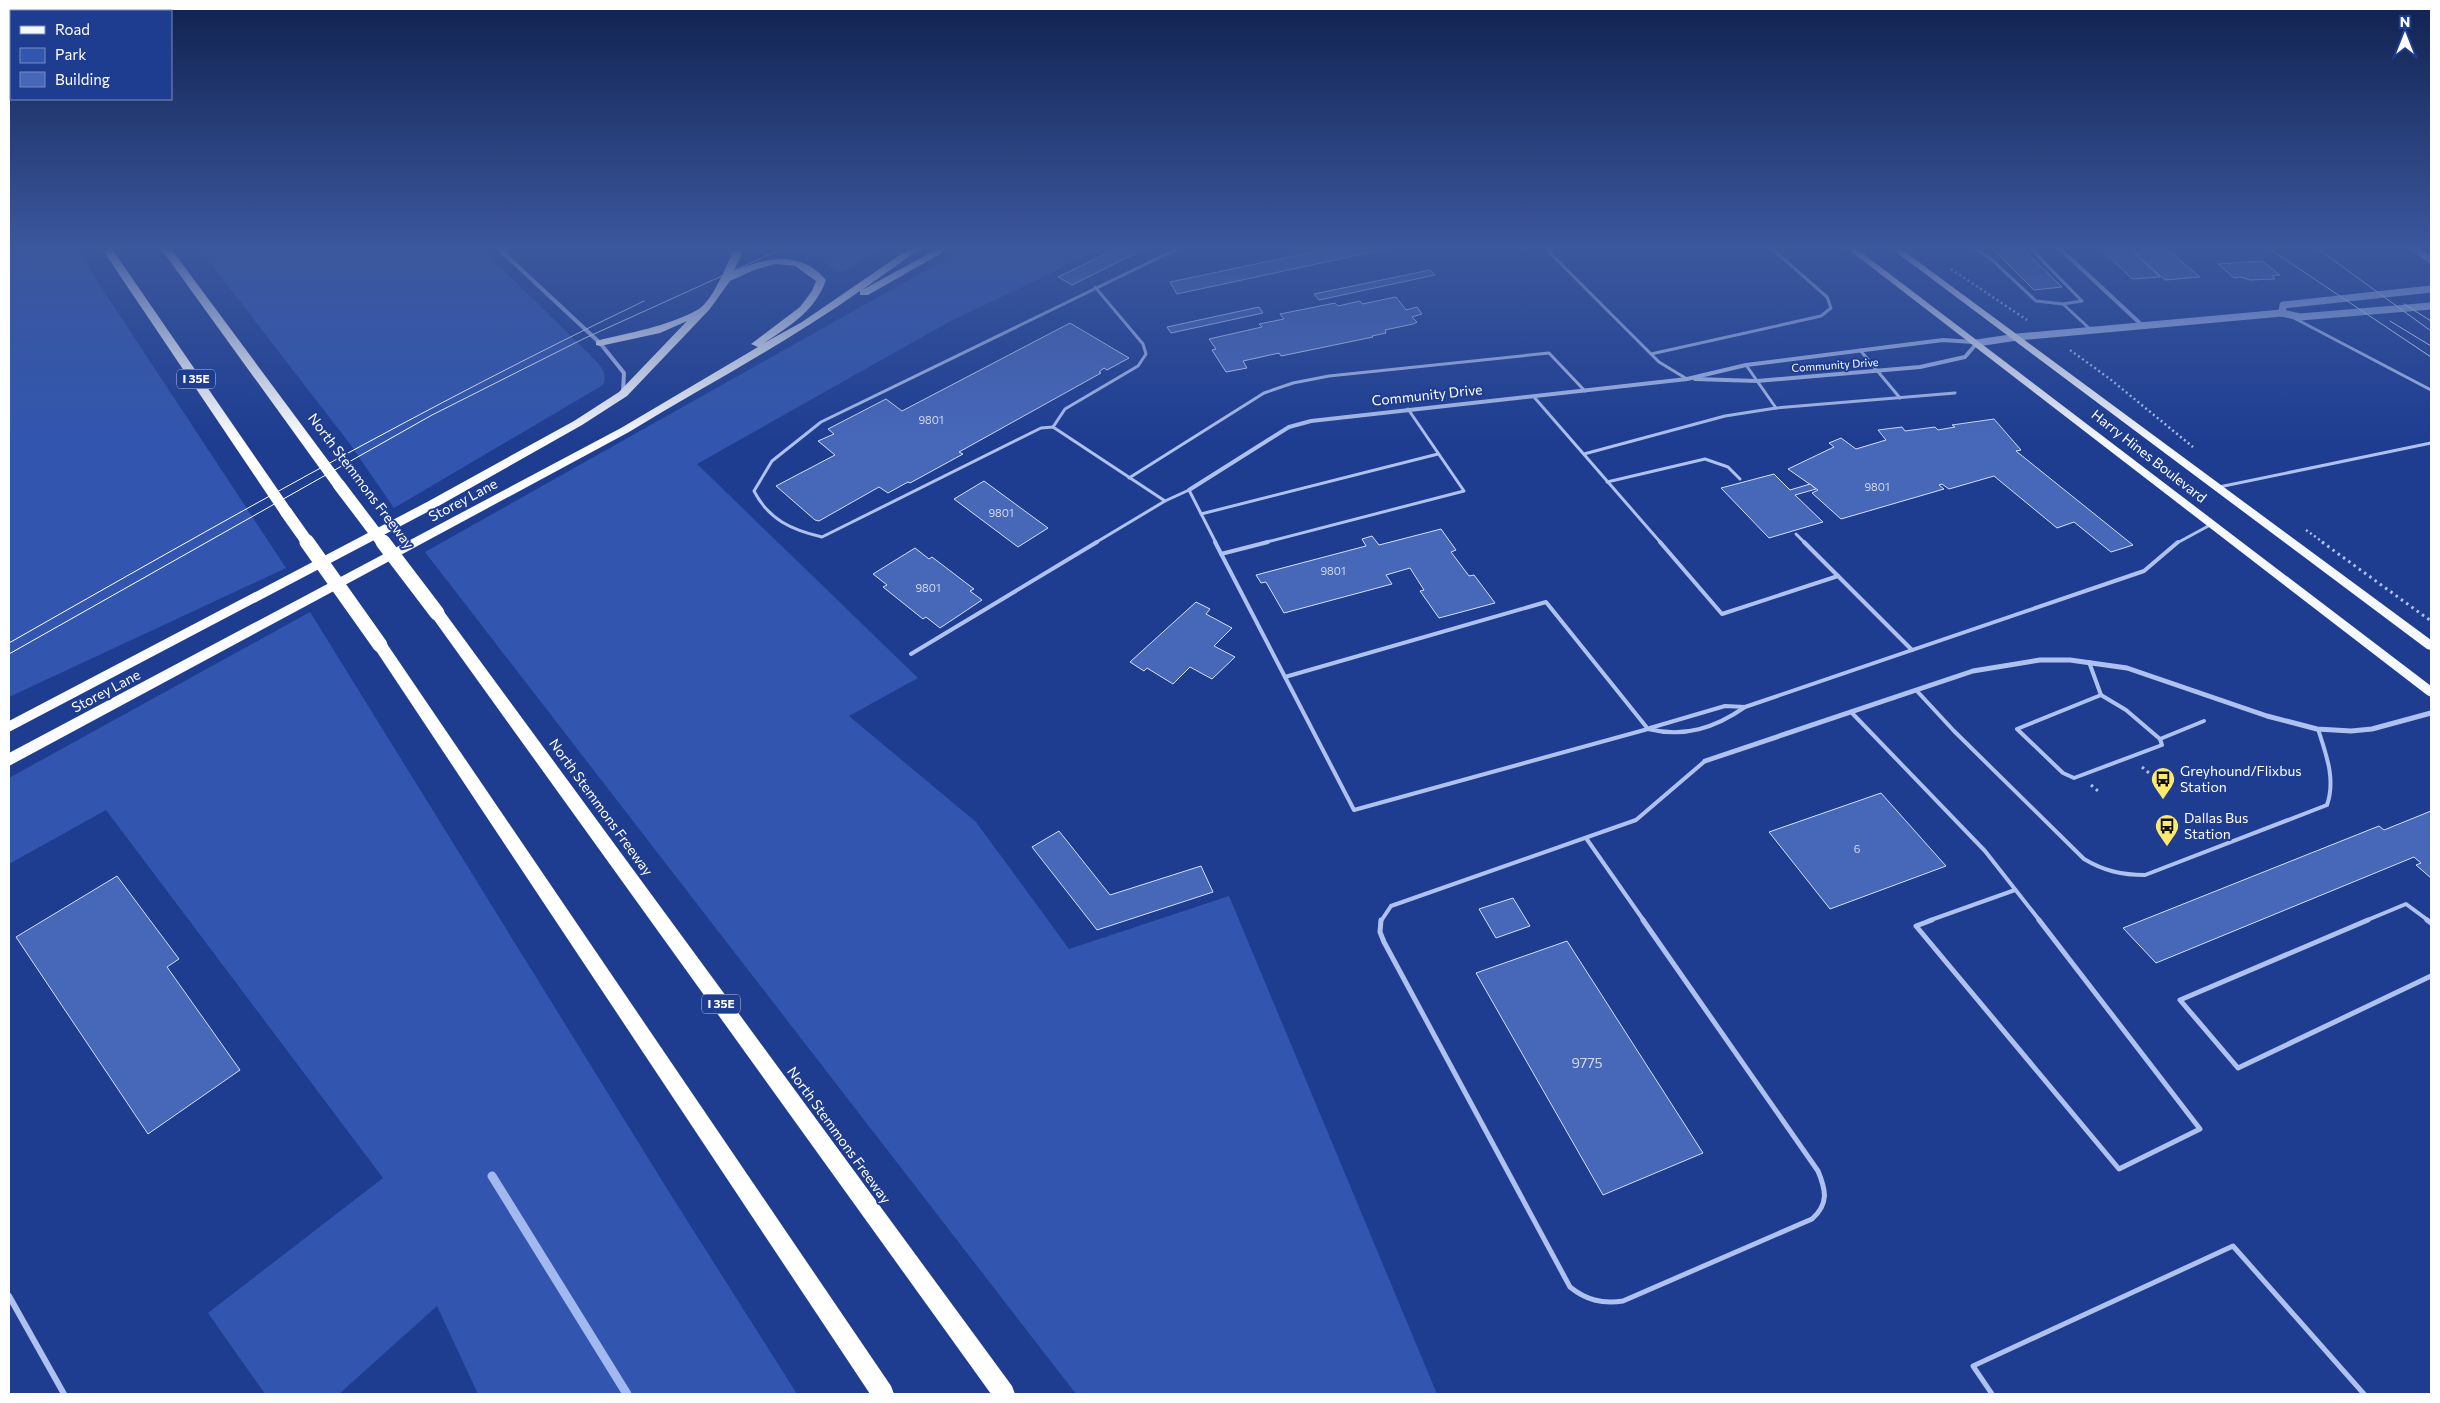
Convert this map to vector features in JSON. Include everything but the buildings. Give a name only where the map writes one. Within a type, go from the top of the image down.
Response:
[{"type":"highway","name":"I 35E","points":[[150,311],[286,512],[380,645],[883,1394]]},
{"type":"highway","name":"North Stemmons Freeway","points":[[212,311],[338,485],[437,613],[1004,1394]]},
{"type":"highway","points":[[600,342],[656,332],[698,311]]},
{"type":"highway","name":"Storey Lane","points":[[9,727],[431,505],[578,423],[623,394],[702,311]]},
{"type":"highway","points":[[696,386],[800,311]]},
{"type":"highway","name":"Storey Lane","points":[[9,760],[625,430],[824,311]]},
{"type":"highway","points":[[806,324],[829,311]]},
{"type":"main road","name":"Harry Hines Boulevard","points":[[1936,311],[2431,692]]},
{"type":"main road","name":"Harry Hines Boulevard","points":[[1981,311],[2431,646]]},
{"type":"street","points":[[567,311],[600,342],[624,373],[623,394]]},
{"type":"street","points":[[2127,311],[2143,326]]},
{"type":"street","name":"Community Drive","points":[[1188,490],[1289,427],[1312,421],[1687,379],[1746,365],[1943,340],[1977,342],[2282,313],[2300,317],[2366,311]]},
{"type":"street","name":"Community Drive","points":[[1687,379],[1757,381],[1920,367],[1965,357],[1977,342]]},
{"type":"street","points":[[1705,761],[1973,671],[2006,663],[2038,659],[2088,660],[2140,671],[2254,712],[2318,729],[2349,731],[2380,729],[2431,713]]},
{"type":"street","points":[[9,1296],[63,1394]]},
{"type":"lane","points":[[1045,311],[821,422],[772,461],[754,491],[761,508],[795,531],[822,537],[1041,428],[1053,428],[1165,502]]},
{"type":"lane","points":[[1053,428],[1065,409],[1138,366],[1146,354],[1143,344],[1116,311]]},
{"type":"lane","points":[[1608,311],[1659,362],[1687,379]]},
{"type":"lane","points":[[1651,354],[1821,316],[1827,311]]},
{"type":"lane","points":[[2071,311],[2091,330]]},
{"type":"lane","points":[[2282,313],[2431,390]]},
{"type":"lane","points":[[1860,350],[1900,398]]},
{"type":"lane","points":[[1129,478],[1264,393],[1293,383],[1329,376],[1549,353],[1585,391]]},
{"type":"lane","points":[[1746,365],[1776,408]]},
{"type":"lane","points":[[1584,454],[1725,416],[1776,408],[1955,394]]},
{"type":"lane","points":[[1534,397],[1722,614],[1838,576]]},
{"type":"lane","points":[[1221,554],[1464,491],[1408,409]]},
{"type":"lane","points":[[2219,487],[2431,443]]},
{"type":"lane","points":[[1201,514],[1438,454]]},
{"type":"lane","points":[[1607,482],[1705,459],[1728,467],[1740,479]]},
{"type":"lane","points":[[911,654],[1188,490],[1354,810],[1725,706],[1745,707]]},
{"type":"lane","points":[[1285,677],[1546,602],[1648,729],[1675,734],[1734,716],[1745,707],[2144,571],[2183,538],[2212,524]]},
{"type":"lane","points":[[1796,534],[1912,650]]},
{"type":"lane","points":[[2088,660],[2101,695],[2126,710],[2160,739],[2162,745],[2074,778],[2062,773],[2017,729],[2101,695]]},
{"type":"lane","points":[[1916,690],[1954,732],[2084,859],[2104,872],[2126,876],[2145,875],[2327,805],[2332,794],[2333,784],[2318,729]]},
{"type":"lane","points":[[1852,712],[1974,842],[1985,851],[2200,1129],[2119,1168],[1916,926],[2015,890]]},
{"type":"lane","points":[[2160,739],[2204,721]]},
{"type":"lane","points":[[1586,838],[1818,1171],[1824,1185],[1826,1199],[1823,1210],[1812,1219],[1623,1301],[1609,1303],[1582,1297],[1570,1287],[1384,942],[1379,923],[1383,914],[1391,906],[1636,820],[1705,761]]},
{"type":"lane","points":[[2431,922],[2406,904],[2180,1000],[2238,1068],[2431,976]]},
{"type":"lane","points":[[1992,1394],[1972,1366],[2233,1246],[2364,1394]]},
{"type":"path","points":[[2014,311],[2031,323]]},
{"type":"path","points":[[2070,350],[2110,379],[2195,448]]},
{"type":"path","points":[[2299,526],[2431,621]]},
{"type":"green space","points":[[9,311],[117,311],[286,568],[9,697]]},
{"type":"green space","points":[[248,311],[546,311],[589,354],[604,372],[603,385],[394,508],[350,444]]},
{"type":"green space","points":[[853,311],[971,311],[947,323],[697,464],[918,678],[849,716],[976,822],[1069,949],[1229,896],[1437,1394],[1076,1394],[425,552]]},
{"type":"green space","points":[[310,612],[669,1192],[797,1394],[478,1394],[437,1306],[339,1394],[265,1394],[208,1313],[383,1178],[106,810],[9,864],[9,778]]},
{"type":"waterway","points":[[492,1176],[627,1394]]},
{"type":"tram line","points":[[9,643],[324,466],[483,382],[623,311]]},
{"type":"tram line","points":[[9,654],[432,415],[583,339],[644,311]]},
{"type":"tram line","points":[[2363,311],[2431,357]]},
{"type":"tram line","points":[[2404,311],[2431,331]]},
{"type":"tram line","points":[[2416,311],[2431,321]]},
{"type":"tram line","points":[[2390,321],[2431,346]]},
{"type":"place","name":"Greyhound/Flixbus Station","points":[[2163,800]]},
{"type":"place","name":"Dallas Bus Station","points":[[2167,847]]}]
